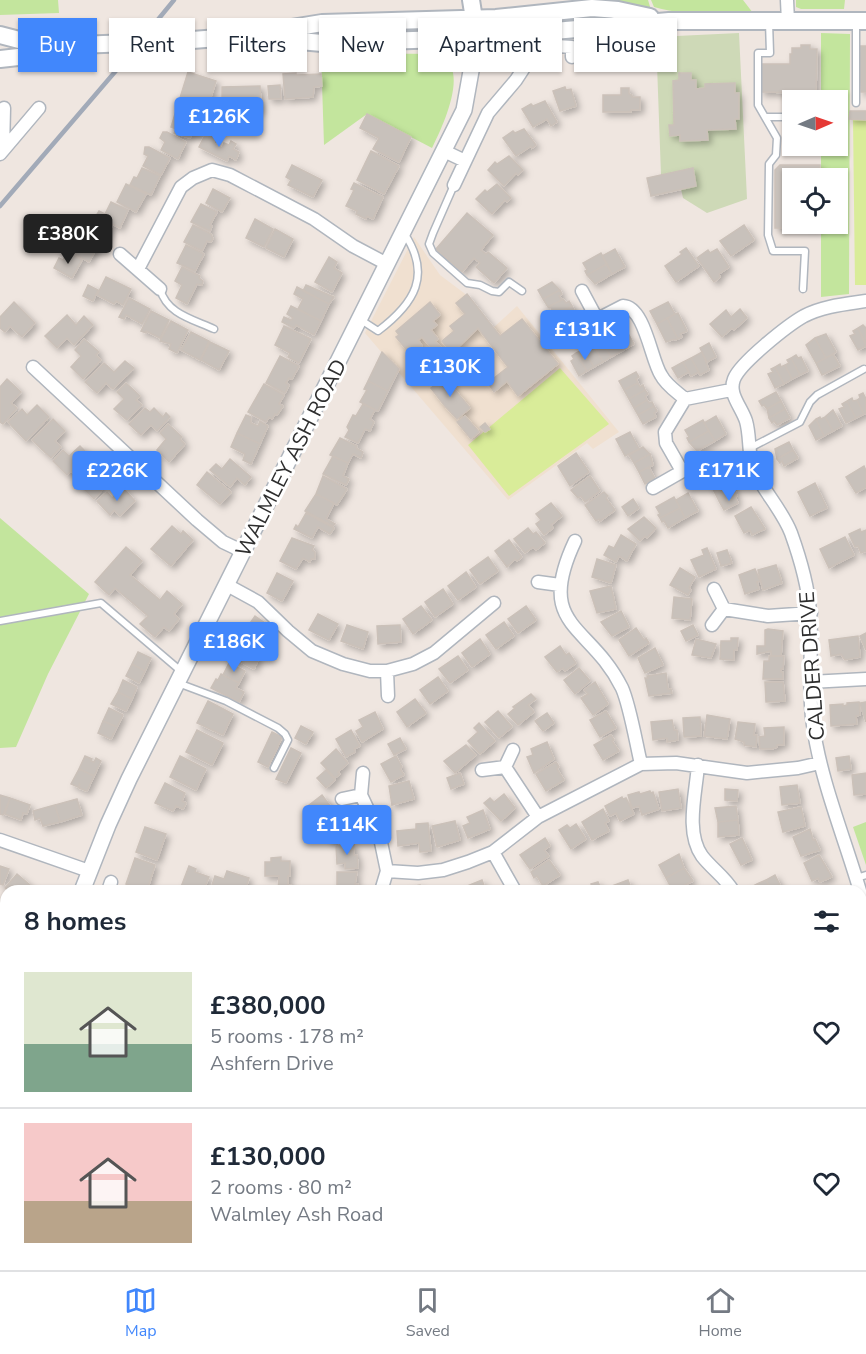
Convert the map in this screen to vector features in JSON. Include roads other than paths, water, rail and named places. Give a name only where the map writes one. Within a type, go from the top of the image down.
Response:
[{"type":"main road","points":[[471,0],[474,18],[592,8],[618,10],[655,18]]},
{"type":"main road","points":[[307,25],[418,20]]},
{"type":"main road","points":[[677,21],[861,21]]},
{"type":"main road","points":[[0,35],[18,40]]},
{"type":"main road","points":[[97,44],[207,39]]},
{"type":"main road","points":[[307,42],[418,40]]},
{"type":"main road","points":[[0,59],[18,57]]},
{"type":"street","points":[[788,0],[788,21]]},
{"type":"street","points":[[454,185],[488,113],[516,80],[529,60],[542,49],[556,46],[572,46],[572,57]]},
{"type":"street","name":"WALMLEY ASH ROAD","points":[[85,885],[129,779],[464,110],[472,72]]},
{"type":"street","points":[[2,152],[4,108]]},
{"type":"street","points":[[2,152],[39,108]]},
{"type":"street","points":[[444,151],[465,161]]},
{"type":"street","points":[[138,269],[181,187],[193,178],[212,170],[230,175],[314,219],[352,246],[387,264]]},
{"type":"street","points":[[120,254],[160,289]]},
{"type":"street","points":[[582,291],[597,319]]},
{"type":"street","points":[[682,471],[666,442],[665,432],[685,399],[731,390],[734,377],[743,365],[804,316],[831,307],[866,301]]},
{"type":"street","points":[[563,337],[623,306],[629,306],[643,328],[661,376],[685,399]]},
{"type":"street","points":[[33,367],[197,520],[223,542],[244,552]]},
{"type":"street","name":"CALDER DRIVE","points":[[731,390],[746,422],[755,473],[790,530],[807,579],[811,613],[812,724],[820,763],[842,838],[861,876]]},
{"type":"street","points":[[653,488],[702,460]]},
{"type":"street","points":[[575,541],[565,561],[560,585],[562,606],[570,623],[608,662],[623,691],[641,764]]},
{"type":"street","points":[[538,582],[560,585]]},
{"type":"street","points":[[227,585],[258,602],[312,651],[370,671],[413,664],[434,653],[494,603]]},
{"type":"street","points":[[714,589],[724,609]]},
{"type":"street","points":[[724,609],[768,616],[811,613]]},
{"type":"street","points":[[712,625],[724,609]]},
{"type":"street","points":[[387,670],[388,696]]},
{"type":"street","points":[[810,682],[866,679]]},
{"type":"street","points":[[505,767],[513,750]]},
{"type":"street","points":[[387,871],[418,873],[443,870],[493,852],[538,816],[641,764],[676,763],[747,773],[764,773],[820,763]]},
{"type":"street","points":[[698,765],[693,829],[696,843],[702,856],[729,885]]},
{"type":"street","points":[[505,767],[538,816]]},
{"type":"street","points":[[482,770],[505,767]]},
{"type":"street","points":[[363,773],[360,795],[379,833],[387,871],[383,885]]},
{"type":"street","points":[[342,800],[360,795]]},
{"type":"street","points":[[0,840],[90,872]]},
{"type":"street","points":[[493,852],[512,885]]},
{"type":"lane","points":[[769,21],[770,53],[758,53],[758,105],[775,131],[778,148],[769,164],[768,235],[773,251],[804,251],[804,289]]},
{"type":"lane","points":[[856,103],[861,21]]},
{"type":"lane","points":[[766,117],[782,117]]},
{"type":"lane","points":[[454,185],[429,244],[433,253],[467,283],[499,292],[509,282],[522,291]]},
{"type":"lane","points":[[360,320],[378,331],[396,315],[416,290],[418,270],[414,248],[403,232]]},
{"type":"lane","points":[[160,289],[163,301],[173,311],[214,329]]},
{"type":"lane","points":[[749,448],[800,422],[813,398],[864,369]]},
{"type":"lane","points":[[0,621],[101,603],[180,677],[278,728],[285,734],[288,740],[274,768]]},
{"type":"railway","points":[[0,206],[174,0]]}]
